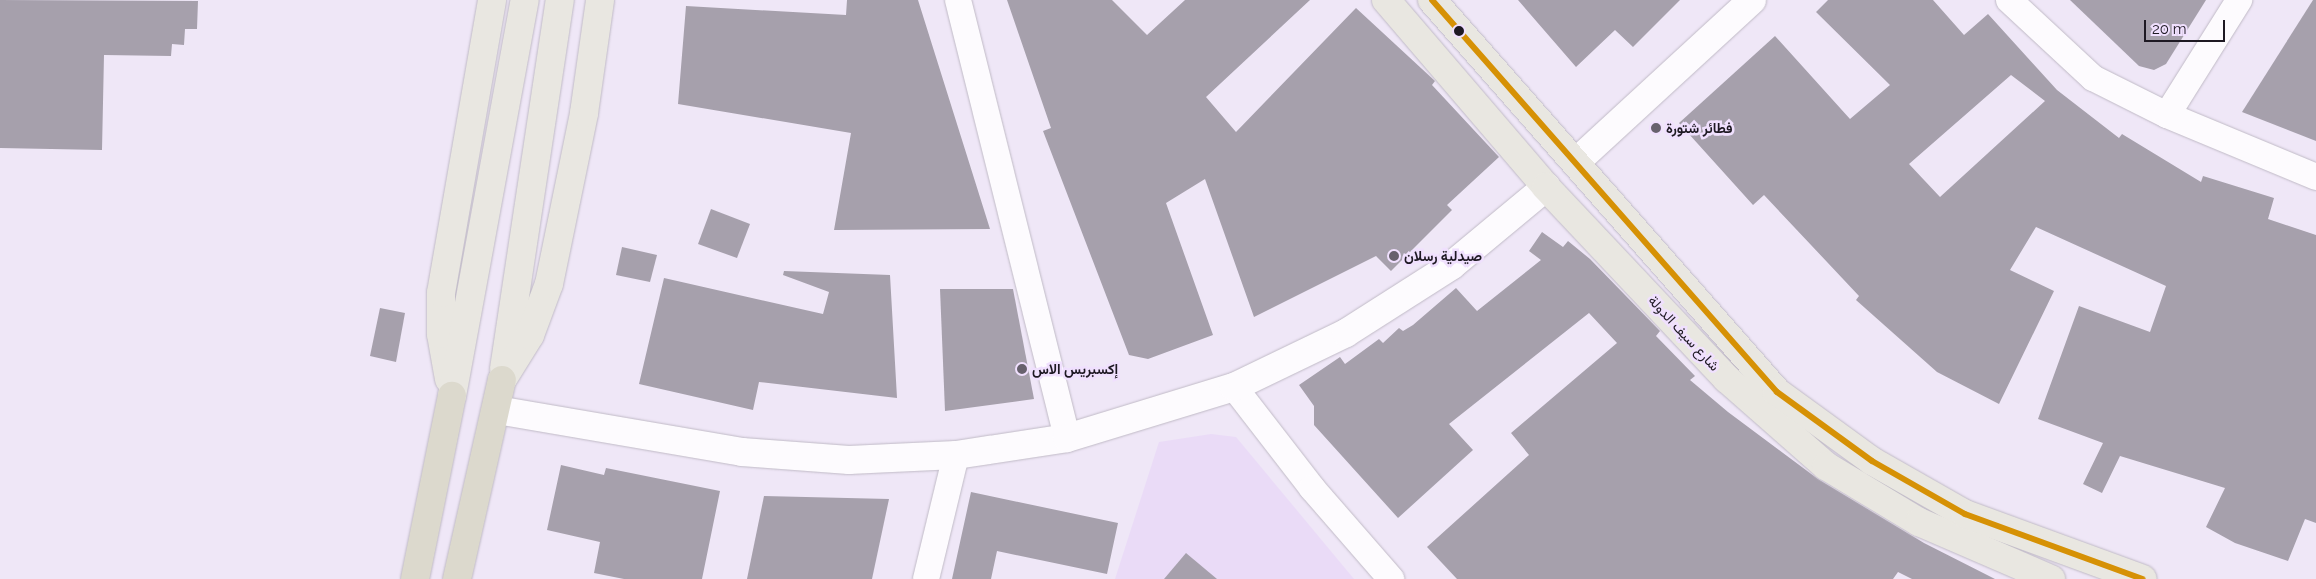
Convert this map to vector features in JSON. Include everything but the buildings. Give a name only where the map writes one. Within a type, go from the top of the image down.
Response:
[{"type":"highway","points":[[456,579],[497,410],[502,380]]},
{"type":"highway","points":[[415,579],[452,396]]},
{"type":"main road","points":[[452,396],[441,334],[441,293],[492,0]]},
{"type":"main road","points":[[452,396],[525,0]]},
{"type":"main road","points":[[502,380],[560,0]]},
{"type":"main road","points":[[502,380],[530,335],[548,284],[584,113],[600,0]]},
{"type":"main road","name":"شارع سيف الدولة","points":[[1386,0],[1546,187],[1727,379],[1826,466],[1919,522],[2051,579]]},
{"type":"main road","points":[[1432,0],[1777,392],[1872,461],[1965,514],[2143,579]]},
{"type":"street","points":[[958,0],[1068,438]]},
{"type":"street","points":[[1576,162],[1752,0]]},
{"type":"street","points":[[2009,0],[2093,78],[2167,115],[2316,177]]},
{"type":"street","points":[[2167,115],[2239,0]]},
{"type":"street","points":[[497,410],[742,452],[849,460],[956,455],[1068,438],[1234,387],[1346,333],[1443,272],[1546,187]]},
{"type":"street","points":[[1234,387],[1312,488],[1391,579]]},
{"type":"street","points":[[926,579],[956,455]]},
{"type":"shaded area","points":[[1211,434],[1236,437],[1354,579],[1115,579],[1159,442]]},
{"type":"transit line","points":[[1432,0],[1777,392],[1872,461],[1965,514],[2143,579]]},
{"type":"place","name":"فطائر شتورة","points":[[1656,128]]},
{"type":"place","name":"صيدلية رسلان","points":[[1394,256]]},
{"type":"place","name":"إكسبريس الاس","points":[[1022,369]]}]
